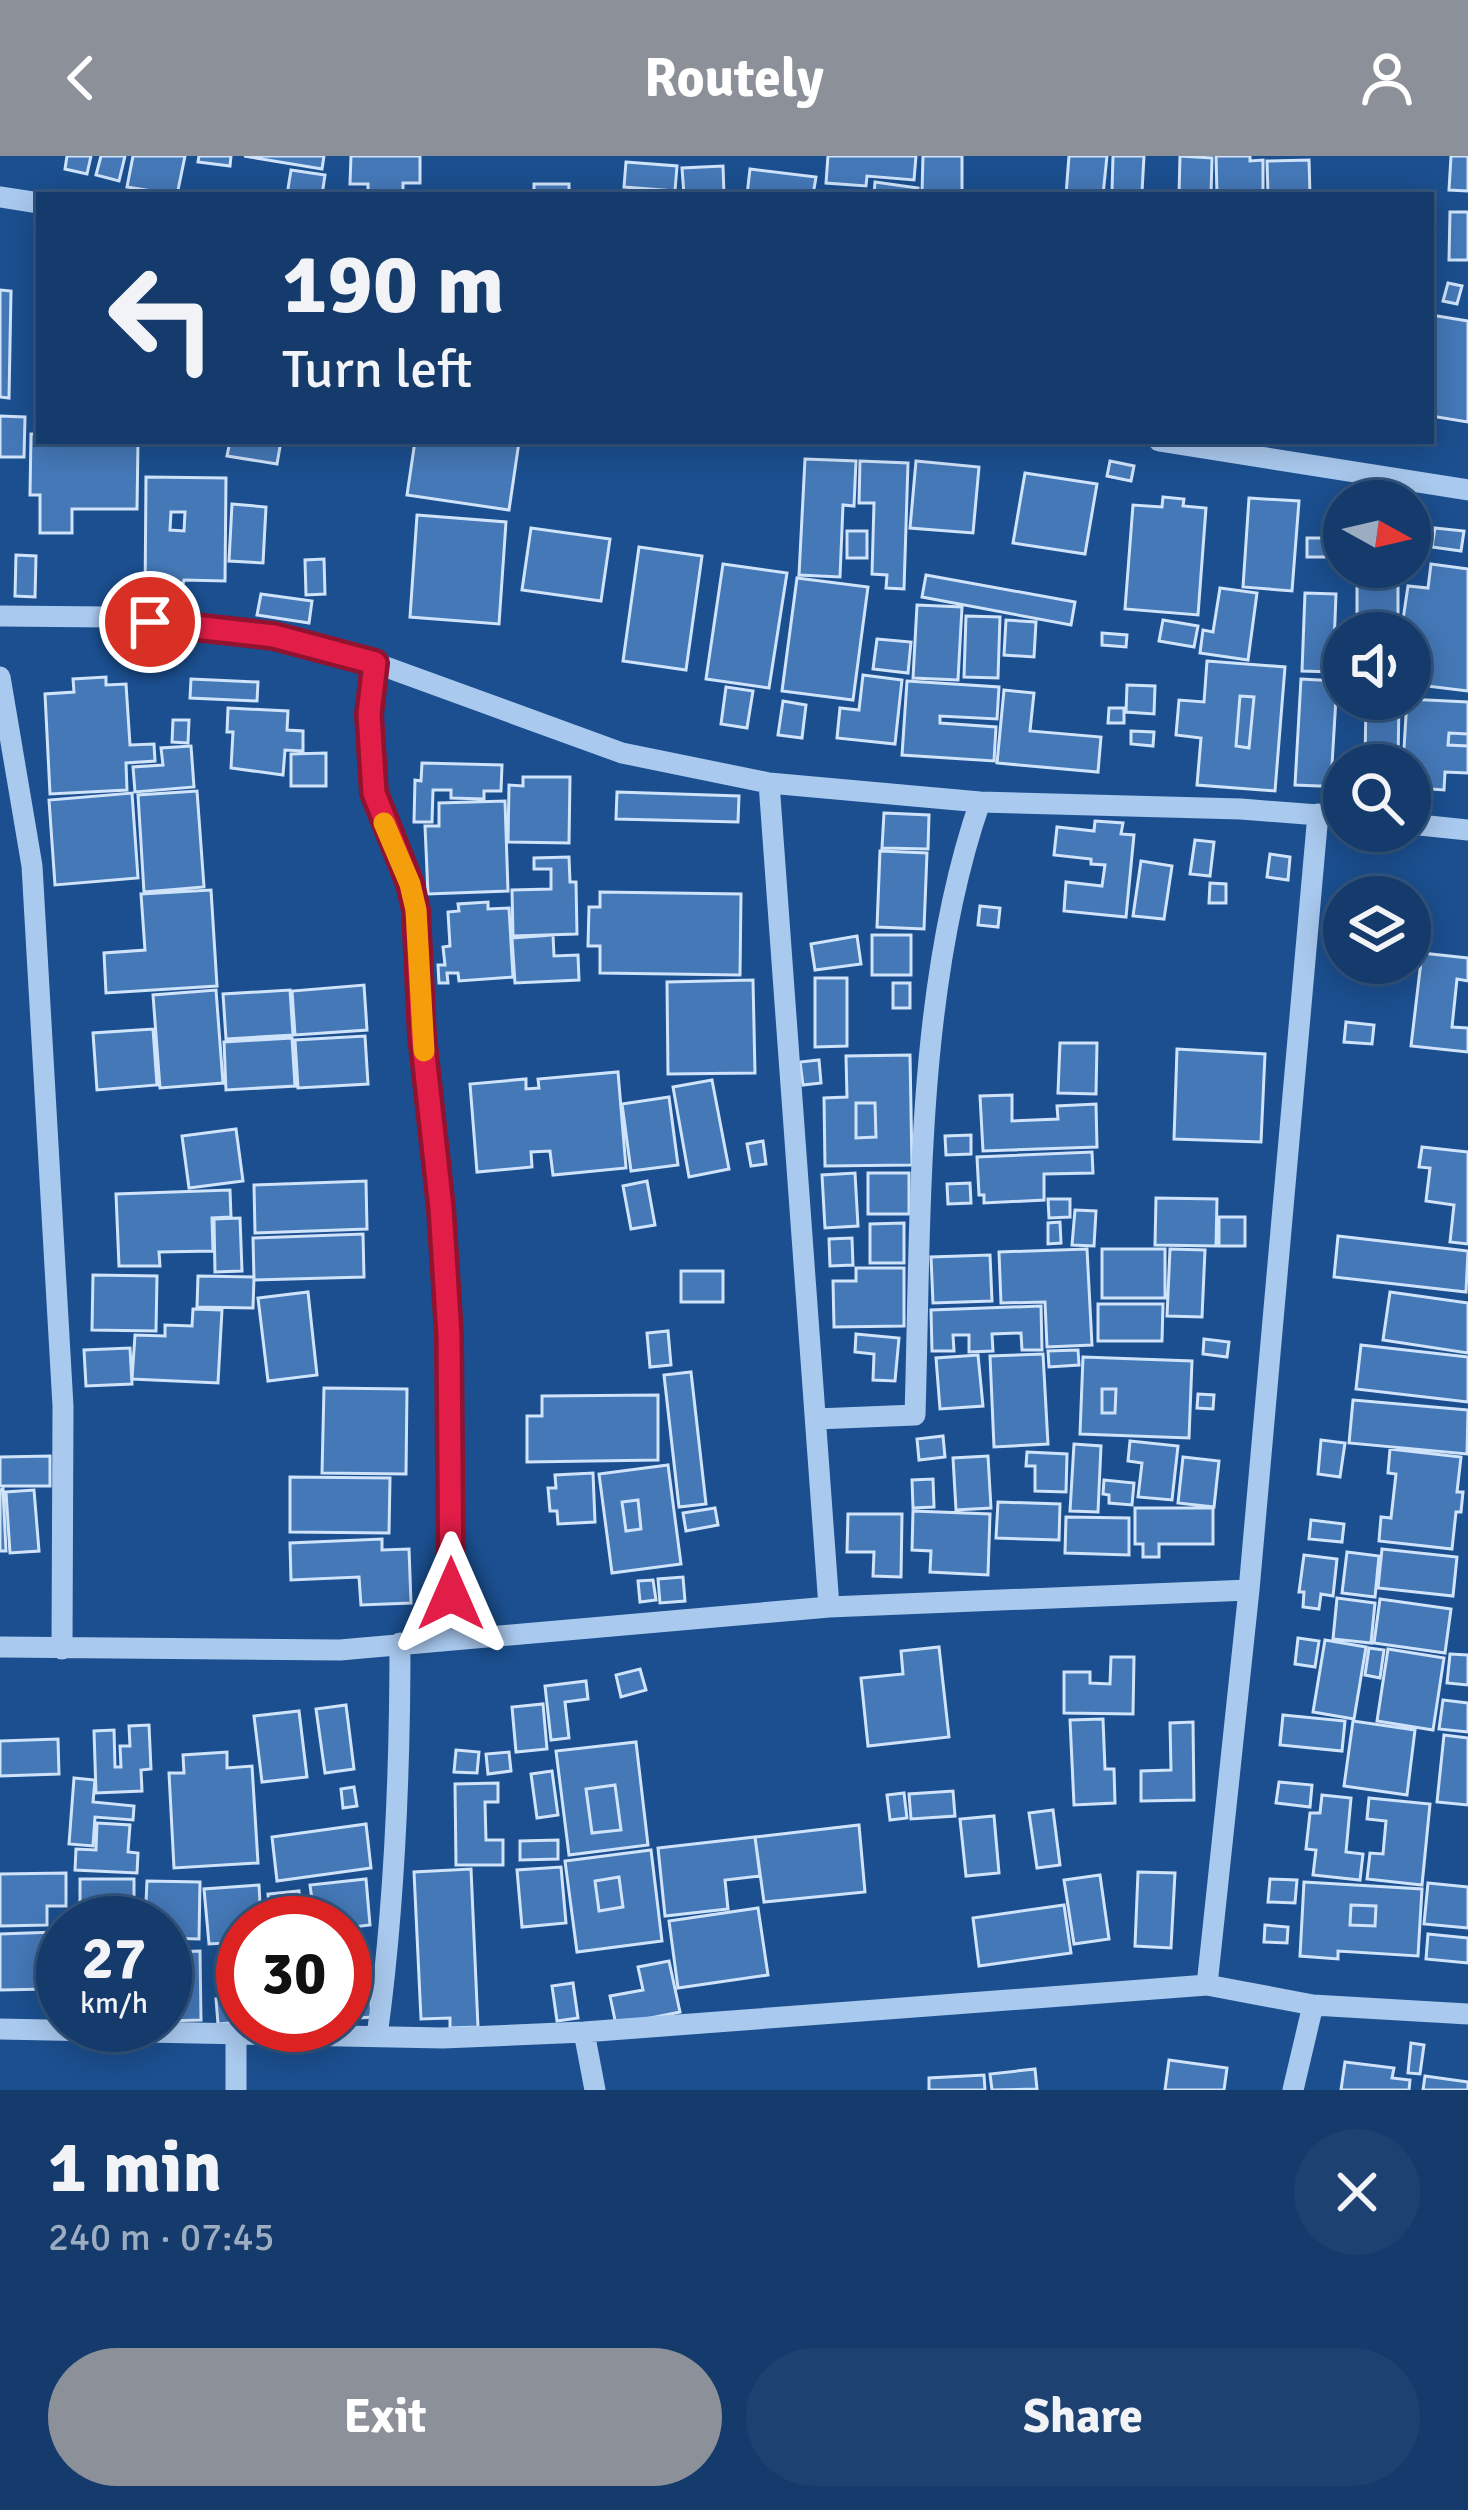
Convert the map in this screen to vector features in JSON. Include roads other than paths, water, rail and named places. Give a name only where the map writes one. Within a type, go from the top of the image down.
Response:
[{"type":"street","points":[[0,197],[36,202]]},
{"type":"street","points":[[1178,444],[1468,490]]},
{"type":"street","points":[[0,616],[109,617],[274,636],[375,663],[622,753],[769,783],[980,802],[1323,815]]},
{"type":"street","points":[[375,663],[369,714],[374,793],[416,910],[422,1036],[441,1208],[450,1356],[451,1638]]},
{"type":"street","points":[[0,677],[33,888],[63,1406],[62,1649]]},
{"type":"street","points":[[769,783],[830,1607]]},
{"type":"street","points":[[816,1419],[915,1414],[932,1028],[962,853],[980,802]]},
{"type":"street","points":[[1207,1985],[1249,1590],[1318,814]]},
{"type":"street","points":[[1431,826],[1468,830]]},
{"type":"street","points":[[0,1647],[340,1650],[830,1607],[1249,1590]]},
{"type":"street","points":[[377,2036],[389,1949],[400,1790],[400,1643]]},
{"type":"street","points":[[372,2036],[584,2032],[1207,1985],[1313,2005],[1468,2014]]},
{"type":"street","points":[[1293,2090],[1313,2005]]},
{"type":"street","points":[[0,2029],[216,2033]]},
{"type":"street","points":[[584,2032],[595,2090]]},
{"type":"street","points":[[236,2052],[236,2090]]}]
